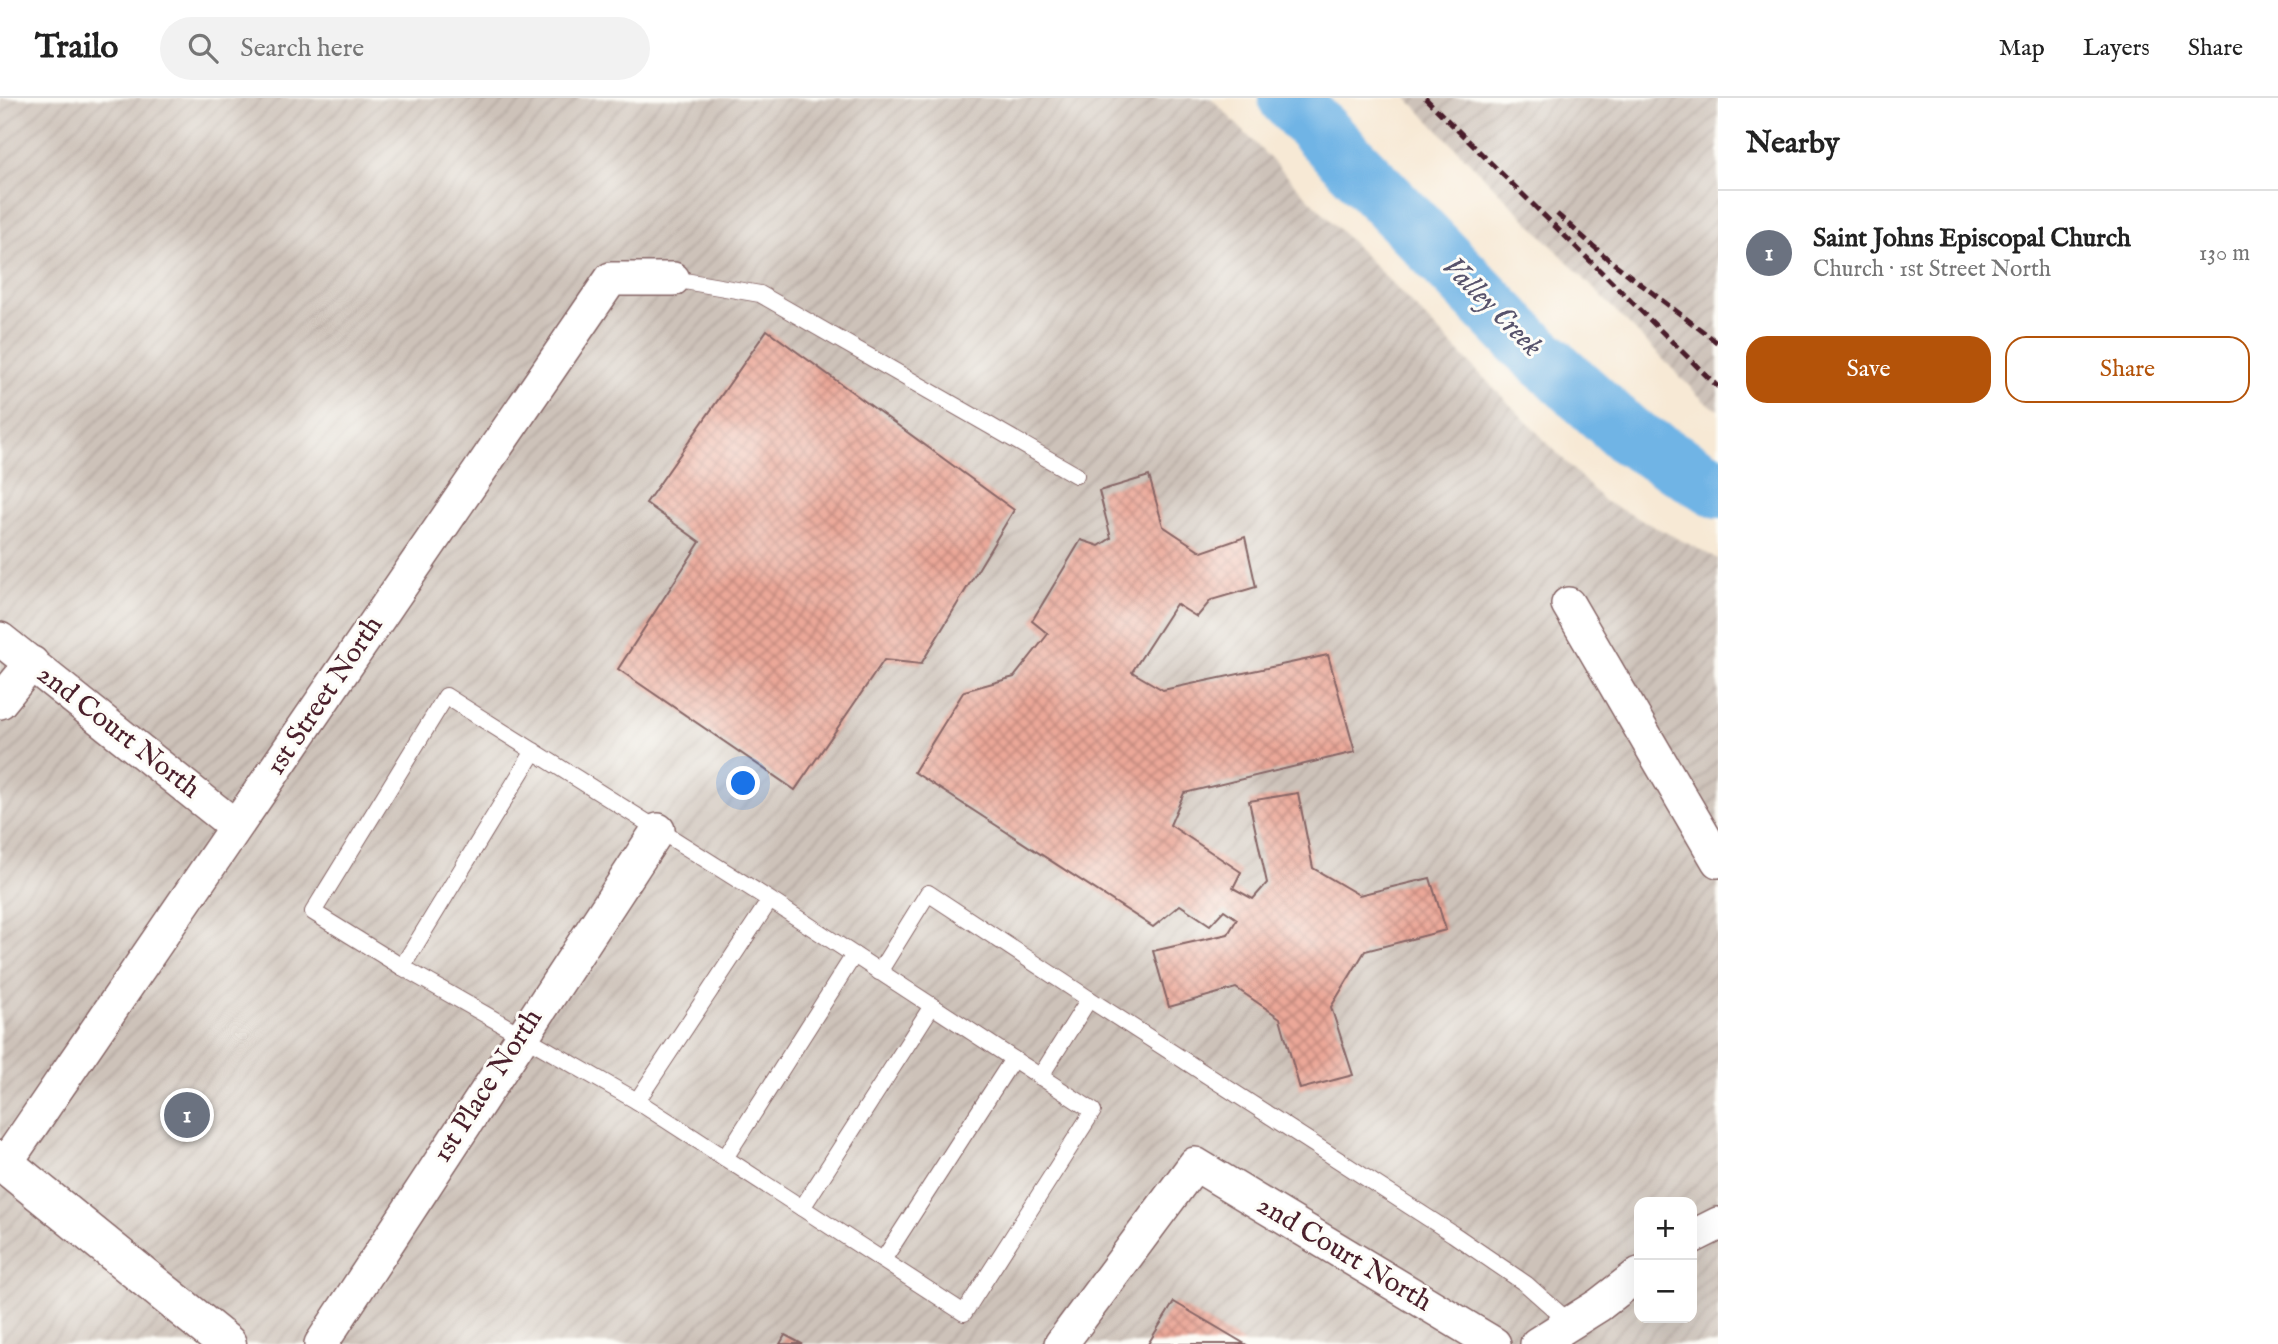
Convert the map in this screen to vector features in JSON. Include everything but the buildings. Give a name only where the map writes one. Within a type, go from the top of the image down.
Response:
[{"type":"street","name":"1st Street North","points":[[3,1162],[611,279],[673,279]]},
{"type":"street","points":[[1568,604],[1718,860]]},
{"type":"street","name":"2nd Court North","points":[[0,639],[236,825]]},
{"type":"street","points":[[0,702],[32,663]]},
{"type":"street","name":"1st Place North","points":[[321,1344],[658,830]]},
{"type":"street","points":[[3,1162],[209,1335]]},
{"type":"street","name":"2nd Court North","points":[[1061,1344],[1195,1164],[1494,1344]]},
{"type":"street","points":[[1537,1344],[1634,1278]]},
{"type":"lane","points":[[673,279],[760,294],[1076,475]]},
{"type":"lane","points":[[446,696],[534,751],[1093,1111],[964,1312],[637,1101],[402,967],[313,912],[446,696]]},
{"type":"lane","points":[[402,967],[534,751]]},
{"type":"lane","points":[[879,972],[928,893],[1454,1234],[1527,1284],[1570,1323]]},
{"type":"lane","points":[[637,1101],[769,900]]},
{"type":"lane","points":[[725,1158],[854,955]]},
{"type":"lane","points":[[1040,1077],[1088,999]]},
{"type":"lane","points":[[802,1208],[932,1006]]},
{"type":"lane","points":[[883,1260],[1013,1059]]},
{"type":"shaded area","points":[[0,98],[1211,98],[1604,501],[1718,559],[1718,1344],[0,1344]]},
{"type":"shaded area","points":[[1407,98],[1718,98],[1718,410],[1704,401]]},
{"type":"waterway","name":"Valley Creek","points":[[1288,98],[1527,344],[1629,436],[1718,488]]},
{"type":"railway","points":[[1425,98],[1718,387]]},
{"type":"railway","points":[[1557,214],[1608,259],[1718,343]]},
{"type":"place","name":"Saint Johns Episcopal Church","points":[[187,1115]]}]
